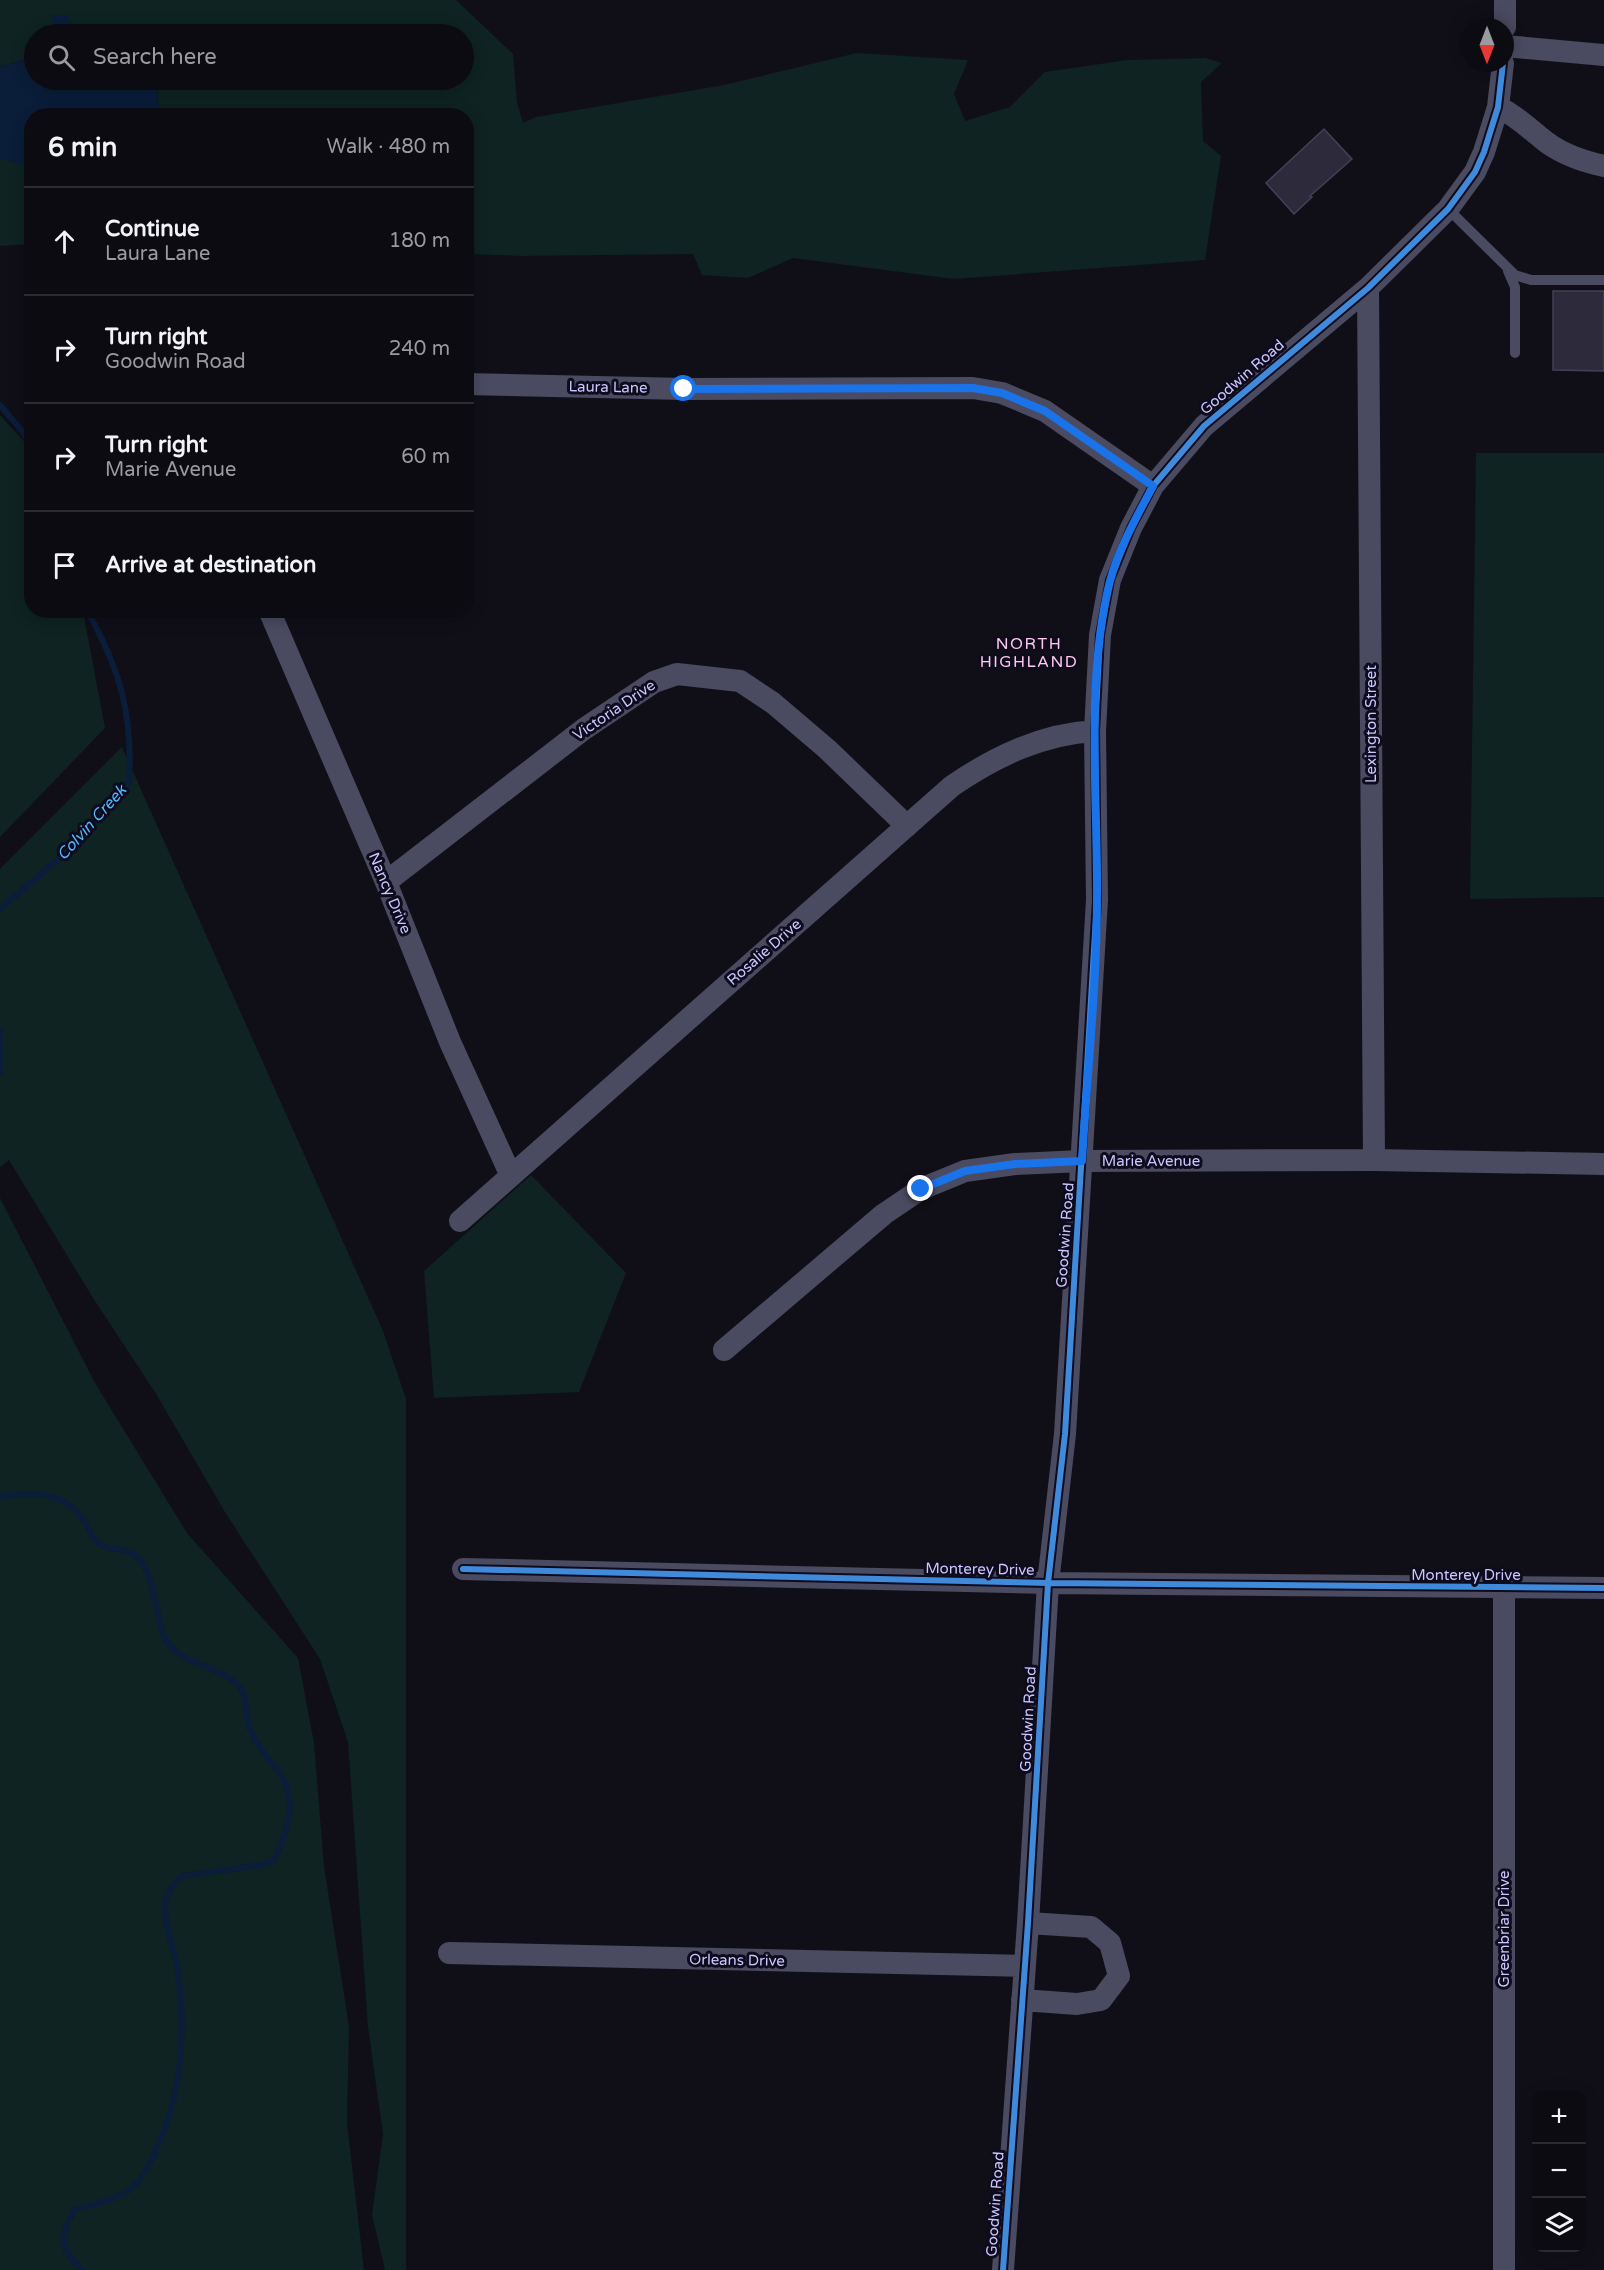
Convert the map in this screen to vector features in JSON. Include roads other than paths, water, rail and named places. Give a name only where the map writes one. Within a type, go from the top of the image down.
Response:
[{"type":"street","points":[[1505,0],[1505,18]]},
{"type":"street","points":[[1514,47],[1604,56]]},
{"type":"street","name":"Goodwin Road","points":[[1003,2270],[1028,1923],[1048,1583],[1065,1434],[1097,900],[1095,731],[1100,635],[1110,580],[1131,528],[1153,486],[1204,426],[1368,288],[1448,209],[1475,172],[1492,130],[1498,107],[1502,72]]},
{"type":"street","points":[[1498,107],[1518,116],[1542,139],[1580,161],[1604,165]]},
{"type":"street","name":"Lexington Street","points":[[1368,288],[1374,1160]]},
{"type":"street","name":"Laura Lane","points":[[474,384],[684,389],[973,388],[1002,393],[1045,411],[1153,486]]},
{"type":"street","name":"Nancy Drive","points":[[272,618],[386,882],[450,1042],[511,1176]]},
{"type":"street","name":"Victoria Drive","points":[[386,882],[584,729],[654,682],[677,674],[711,675],[740,681],[773,703],[827,749],[907,826]]},
{"type":"street","name":"Rosalie Drive","points":[[460,1221],[952,786],[986,763],[1024,746],[1067,733],[1095,731]]},
{"type":"street","name":"Marie Avenue","points":[[724,1350],[884,1214],[921,1189],[965,1171],[1015,1164],[1082,1161],[1374,1160],[1604,1164]]},
{"type":"street","name":"Monterey Drive","points":[[463,1569],[1048,1583],[1604,1588]]},
{"type":"street","name":"Greenbriar Drive","points":[[1504,1587],[1504,2270]]},
{"type":"street","points":[[1022,2000],[1077,2004],[1101,2000],[1119,1976],[1110,1943],[1091,1928],[1028,1923]]},
{"type":"street","name":"Orleans Drive","points":[[449,1953],[1025,1966]]},
{"type":"lane","points":[[1448,209],[1515,275],[1526,279],[1604,280]]},
{"type":"lane","points":[[1506,268],[1515,287],[1515,353]]},
{"type":"water","points":[[51,15],[66,15],[71,24],[53,24]]},
{"type":"water","points":[[24,60],[24,90],[157,90],[159,108],[24,108],[24,165],[0,158],[0,67]]},
{"type":"waterway","name":"Colvin Creek","points":[[0,405],[24,434]]},
{"type":"waterway","name":"Colvin Creek","points":[[0,909],[71,848],[129,782],[129,734],[122,693],[108,652],[91,618]]},
{"type":"waterway","name":"Colvin Creek","points":[[0,1031],[0,1072]]},
{"type":"waterway","name":"Colvin Creek","points":[[0,1497],[36,1494],[58,1499],[77,1512],[97,1542],[106,1547],[128,1551],[138,1558],[148,1573],[160,1625],[167,1642],[181,1655],[218,1672],[240,1687],[245,1698],[252,1735],[285,1782],[290,1804],[287,1826],[274,1860],[262,1865],[183,1876],[168,1893],[165,1915],[177,1964],[182,2019],[180,2064],[171,2108],[150,2162],[138,2181],[130,2189],[117,2196],[74,2210],[66,2228],[64,2242],[69,2255],[82,2270]]},
{"type":"district","name":"NORTH HIGHLAND","points":[[1029,652]]}]
